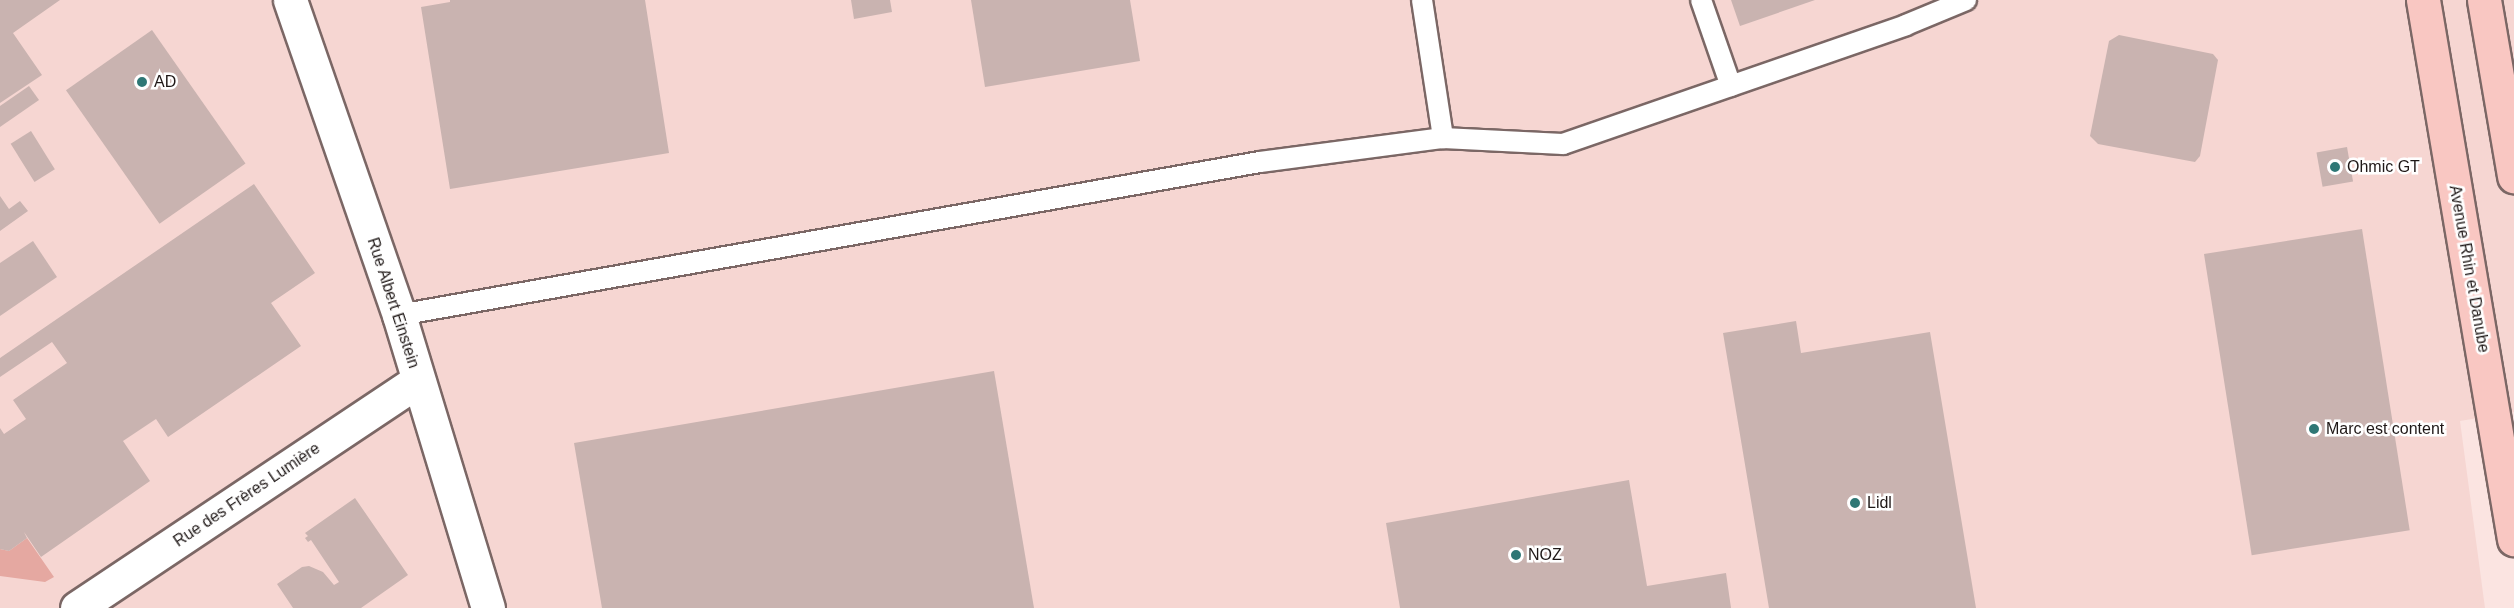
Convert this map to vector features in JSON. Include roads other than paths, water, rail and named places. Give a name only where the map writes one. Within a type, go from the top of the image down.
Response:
[{"type":"main road","name":"Avenue Rhin et Danube","points":[[2423,0],[2514,539]]},
{"type":"main road","points":[[2484,0],[2514,176]]},
{"type":"street","name":"Rue Albert Einstein","points":[[290,0],[399,315],[417,381],[488,608]]},
{"type":"street","name":"Rue des Frères Lumière","points":[[77,608],[417,381]]},
{"type":"lane","points":[[1422,0],[1443,138]]},
{"type":"lane","points":[[1701,0],[1731,86]]},
{"type":"lane","points":[[399,315],[1248,164],[1443,138],[1563,144],[1906,25],[1966,0]]},
{"type":"place","name":"AD","points":[[142,82]]},
{"type":"place","name":"Ohmic GT","points":[[2335,167]]},
{"type":"place","name":"Marc est content","points":[[2314,429]]},
{"type":"place","name":"Lidl","points":[[1855,503]]},
{"type":"place","name":"NOZ","points":[[1516,555]]}]
